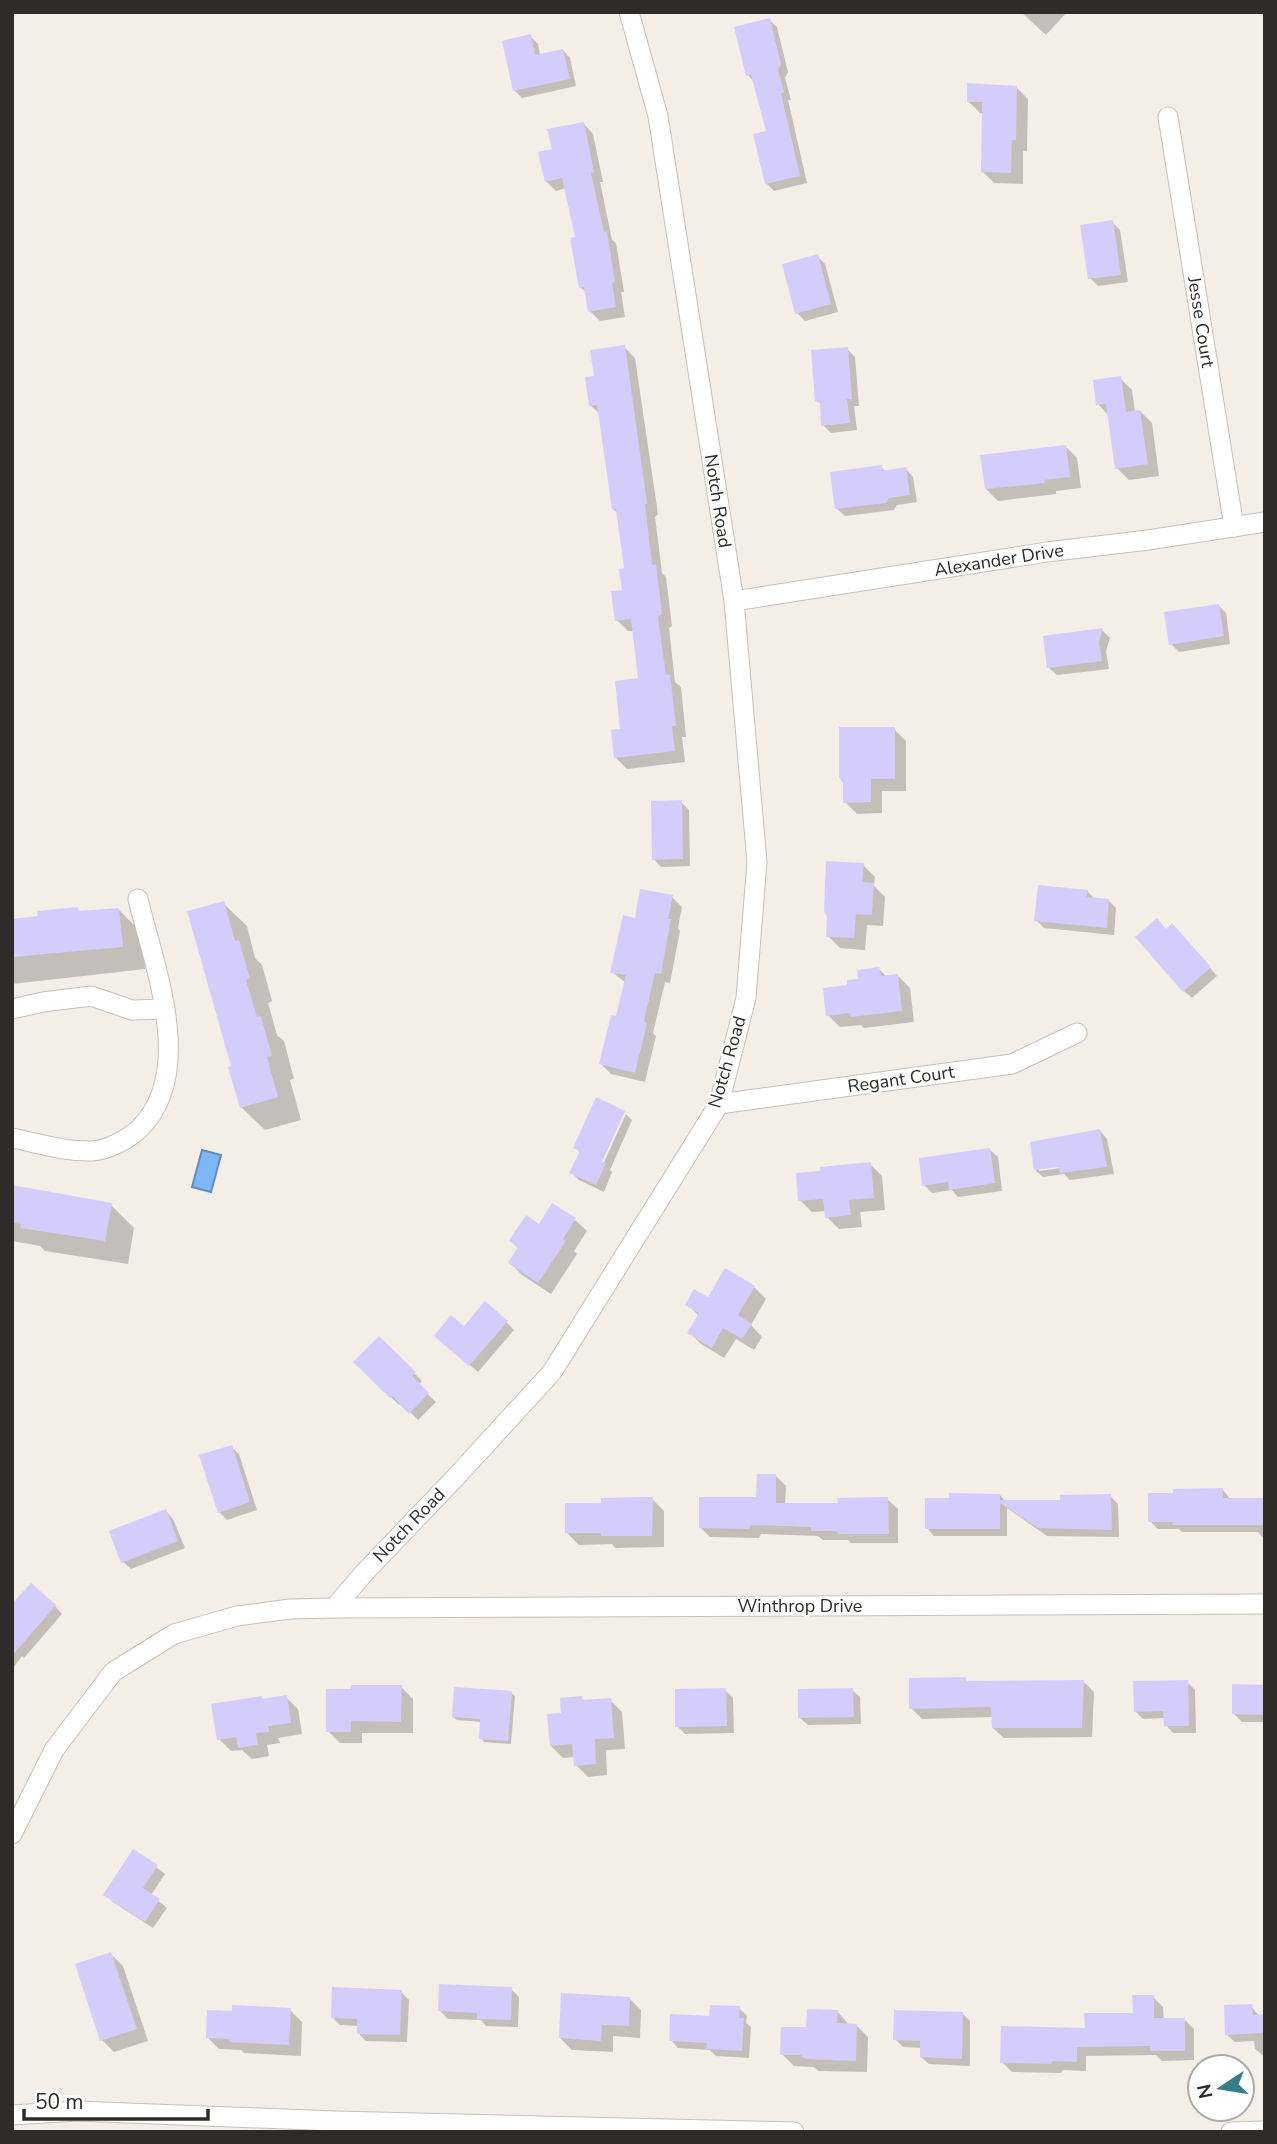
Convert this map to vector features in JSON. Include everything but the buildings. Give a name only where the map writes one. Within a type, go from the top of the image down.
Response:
[{"type":"street","name":"Notch Road","points":[[334,1608],[552,1372],[719,1104],[746,998],[757,862],[734,601],[658,116],[629,12]]},
{"type":"street","name":"Jesse Court","points":[[1168,117],[1234,527]]},
{"type":"street","name":"Alexander Drive","points":[[734,601],[1047,552],[1265,522]]},
{"type":"street","points":[[12,1138],[92,1151],[114,1144],[136,1132],[150,1118],[161,1098],[168,1076],[170,1050],[165,1009],[138,899]]},
{"type":"street","points":[[12,1009],[91,996],[132,1010],[165,1009]]},
{"type":"street","name":"Regant Court","points":[[719,1104],[1012,1064],[1076,1033]]},
{"type":"street","name":"Winthrop Drive","points":[[334,1608],[1265,1604]]},
{"type":"street","points":[[12,1834],[54,1750],[113,1672],[174,1633],[237,1616],[290,1609],[334,1608]]},
{"type":"street","points":[[12,2115],[77,2110],[335,2121],[794,2132]]},
{"type":"street","points":[[1231,2132],[1265,2131]]},
{"type":"water","points":[[202,1150],[221,1155],[211,1192],[192,1187]]}]
